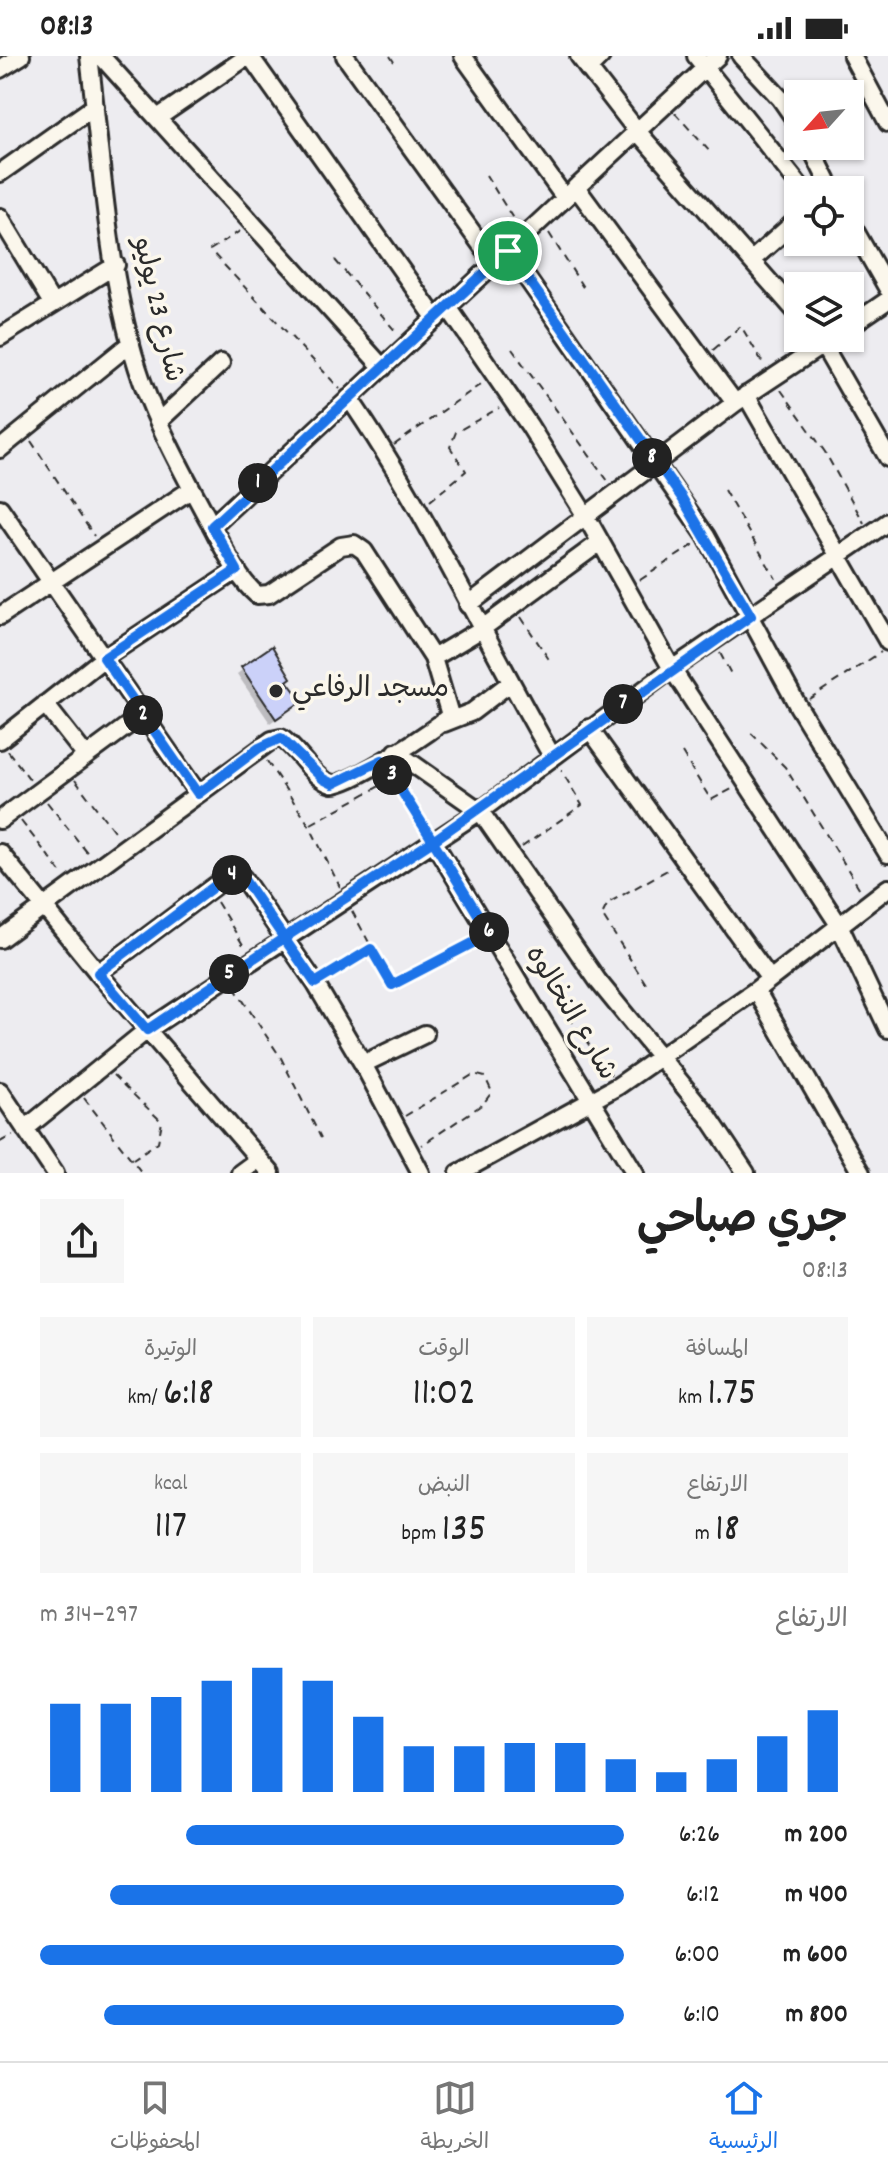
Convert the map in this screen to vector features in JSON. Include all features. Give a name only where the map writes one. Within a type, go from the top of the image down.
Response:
[{"type":"street","points":[[0,69],[21,56]]},
{"type":"street","name":"شارع 23 يوليو","points":[[89,56],[116,265],[131,343],[159,421],[192,489],[237,570],[257,595],[269,594],[341,546],[354,544],[364,551],[433,658],[450,704],[450,715],[443,724]]},
{"type":"street","points":[[101,56],[383,368]]},
{"type":"street","points":[[159,117],[249,56],[442,313],[512,400],[587,518],[672,669],[839,925],[888,1029]]},
{"type":"street","points":[[345,56],[495,264]]},
{"type":"street","points":[[463,56],[703,359],[740,399],[839,557],[888,645]]},
{"type":"street","points":[[601,56],[583,62],[637,131],[784,298]]},
{"type":"street","points":[[212,526],[637,131],[666,103],[700,62],[718,56]]},
{"type":"street","points":[[741,56],[784,104]]},
{"type":"street","points":[[852,56],[888,123]]},
{"type":"street","points":[[700,62],[792,176]]},
{"type":"street","points":[[0,173],[95,106]]},
{"type":"street","points":[[0,217],[52,303]]},
{"type":"street","points":[[752,260],[784,231]]},
{"type":"street","points":[[864,247],[888,289]]},
{"type":"street","points":[[508,251],[706,536],[798,706],[888,854]]},
{"type":"street","points":[[0,337],[116,265]]},
{"type":"street","points":[[864,316],[888,300]]},
{"type":"street","points":[[0,449],[131,343]]},
{"type":"street","points":[[468,605],[587,518],[655,462],[808,352]]},
{"type":"street","points":[[831,352],[888,458]]},
{"type":"street","points":[[159,421],[221,363]]},
{"type":"street","points":[[349,398],[420,510],[480,630],[552,756]]},
{"type":"street","points":[[0,616],[192,489]]},
{"type":"street","points":[[0,508],[48,582],[198,794]]},
{"type":"street","points":[[25,1129],[147,1030],[480,811],[672,669],[888,522]]},
{"type":"street","points":[[433,658],[480,630],[599,543]]},
{"type":"street","points":[[0,740],[104,658],[237,570]]},
{"type":"street","points":[[0,939],[259,748],[281,738],[323,779],[333,784],[443,724],[472,712],[510,683]]},
{"type":"street","points":[[45,704],[85,755]]},
{"type":"street","points":[[6,816],[142,715]]},
{"type":"street","points":[[589,728],[770,979]]},
{"type":"street","points":[[389,756],[480,811],[598,981],[708,1116],[746,1173]]},
{"type":"street","name":"شارع النخالوه","points":[[433,841],[635,1173]]},
{"type":"street","points":[[0,853],[98,973],[271,1173]]},
{"type":"street","points":[[98,973],[208,888],[228,876],[243,878],[315,983],[363,1064],[421,1173]]},
{"type":"street","points":[[469,1171],[618,1086],[756,990],[888,888]]},
{"type":"street","points":[[756,990],[861,1173]]},
{"type":"street","points":[[363,1064],[425,1034]]},
{"type":"street","points":[[0,1092],[55,1173]]},
{"type":"street","points":[[240,1173],[259,1159]]},
{"type":"path","points":[[390,56],[394,62]]},
{"type":"path","points":[[666,103],[711,153]]},
{"type":"path","points":[[486,175],[524,236]]},
{"type":"path","points":[[541,221],[584,289]]},
{"type":"path","points":[[253,223],[210,250],[349,398]]},
{"type":"path","points":[[335,260],[407,346]]},
{"type":"path","points":[[703,359],[741,326],[772,377],[825,452],[871,535]]},
{"type":"path","points":[[512,349],[617,493]]},
{"type":"path","points":[[385,451],[494,374]]},
{"type":"path","points":[[420,510],[466,471],[450,447],[456,432],[512,400]]},
{"type":"path","points":[[24,429],[101,547]]},
{"type":"path","points":[[724,490],[784,594]]},
{"type":"path","points":[[625,589],[706,536]]},
{"type":"path","points":[[514,606],[550,661]]},
{"type":"path","points":[[714,641],[731,674]]},
{"type":"path","points":[[798,706],[888,645]]},
{"type":"path","points":[[751,733],[785,767],[868,902]]},
{"type":"path","points":[[0,740],[98,866]]},
{"type":"path","points":[[259,748],[309,825],[394,778]]},
{"type":"path","points":[[682,753],[711,800],[746,781]]},
{"type":"path","points":[[389,756],[394,778],[433,841]]},
{"type":"path","points":[[512,855],[582,805],[552,756]]},
{"type":"path","points":[[67,769],[126,846]]},
{"type":"path","points":[[6,816],[72,886]]},
{"type":"path","points":[[646,984],[602,915],[608,903],[684,861]]},
{"type":"path","points":[[208,888],[253,959]]},
{"type":"path","points":[[315,983],[371,949],[392,985],[490,934]]},
{"type":"path","points":[[226,976],[281,1058],[321,1138]]},
{"type":"path","points":[[560,1005],[618,1086]]},
{"type":"path","points":[[102,1065],[162,1122],[158,1142],[133,1159]]},
{"type":"path","points":[[393,1122],[474,1074],[485,1077],[492,1092],[483,1104],[409,1154]]},
{"type":"path","points":[[76,1088],[142,1173]]},
{"type":"building","name":"مسجد الرفاعي","points":[[272,646],[291,678],[287,681],[302,701],[276,719],[241,667]]},
{"type":"place","name":"مسجد الرفاعي","points":[[276,691]]},
{"type":"route","points":[[508,251],[212,526],[237,570],[104,658],[198,794],[259,748],[281,738],[290,743],[323,779],[333,784],[343,782],[382,760],[433,841],[284,938],[243,878],[228,876],[208,888],[98,973],[147,1030],[284,938],[315,983],[371,949],[392,985],[490,934],[433,841],[480,811],[589,728],[751,616],[682,498],[508,251]]}]
